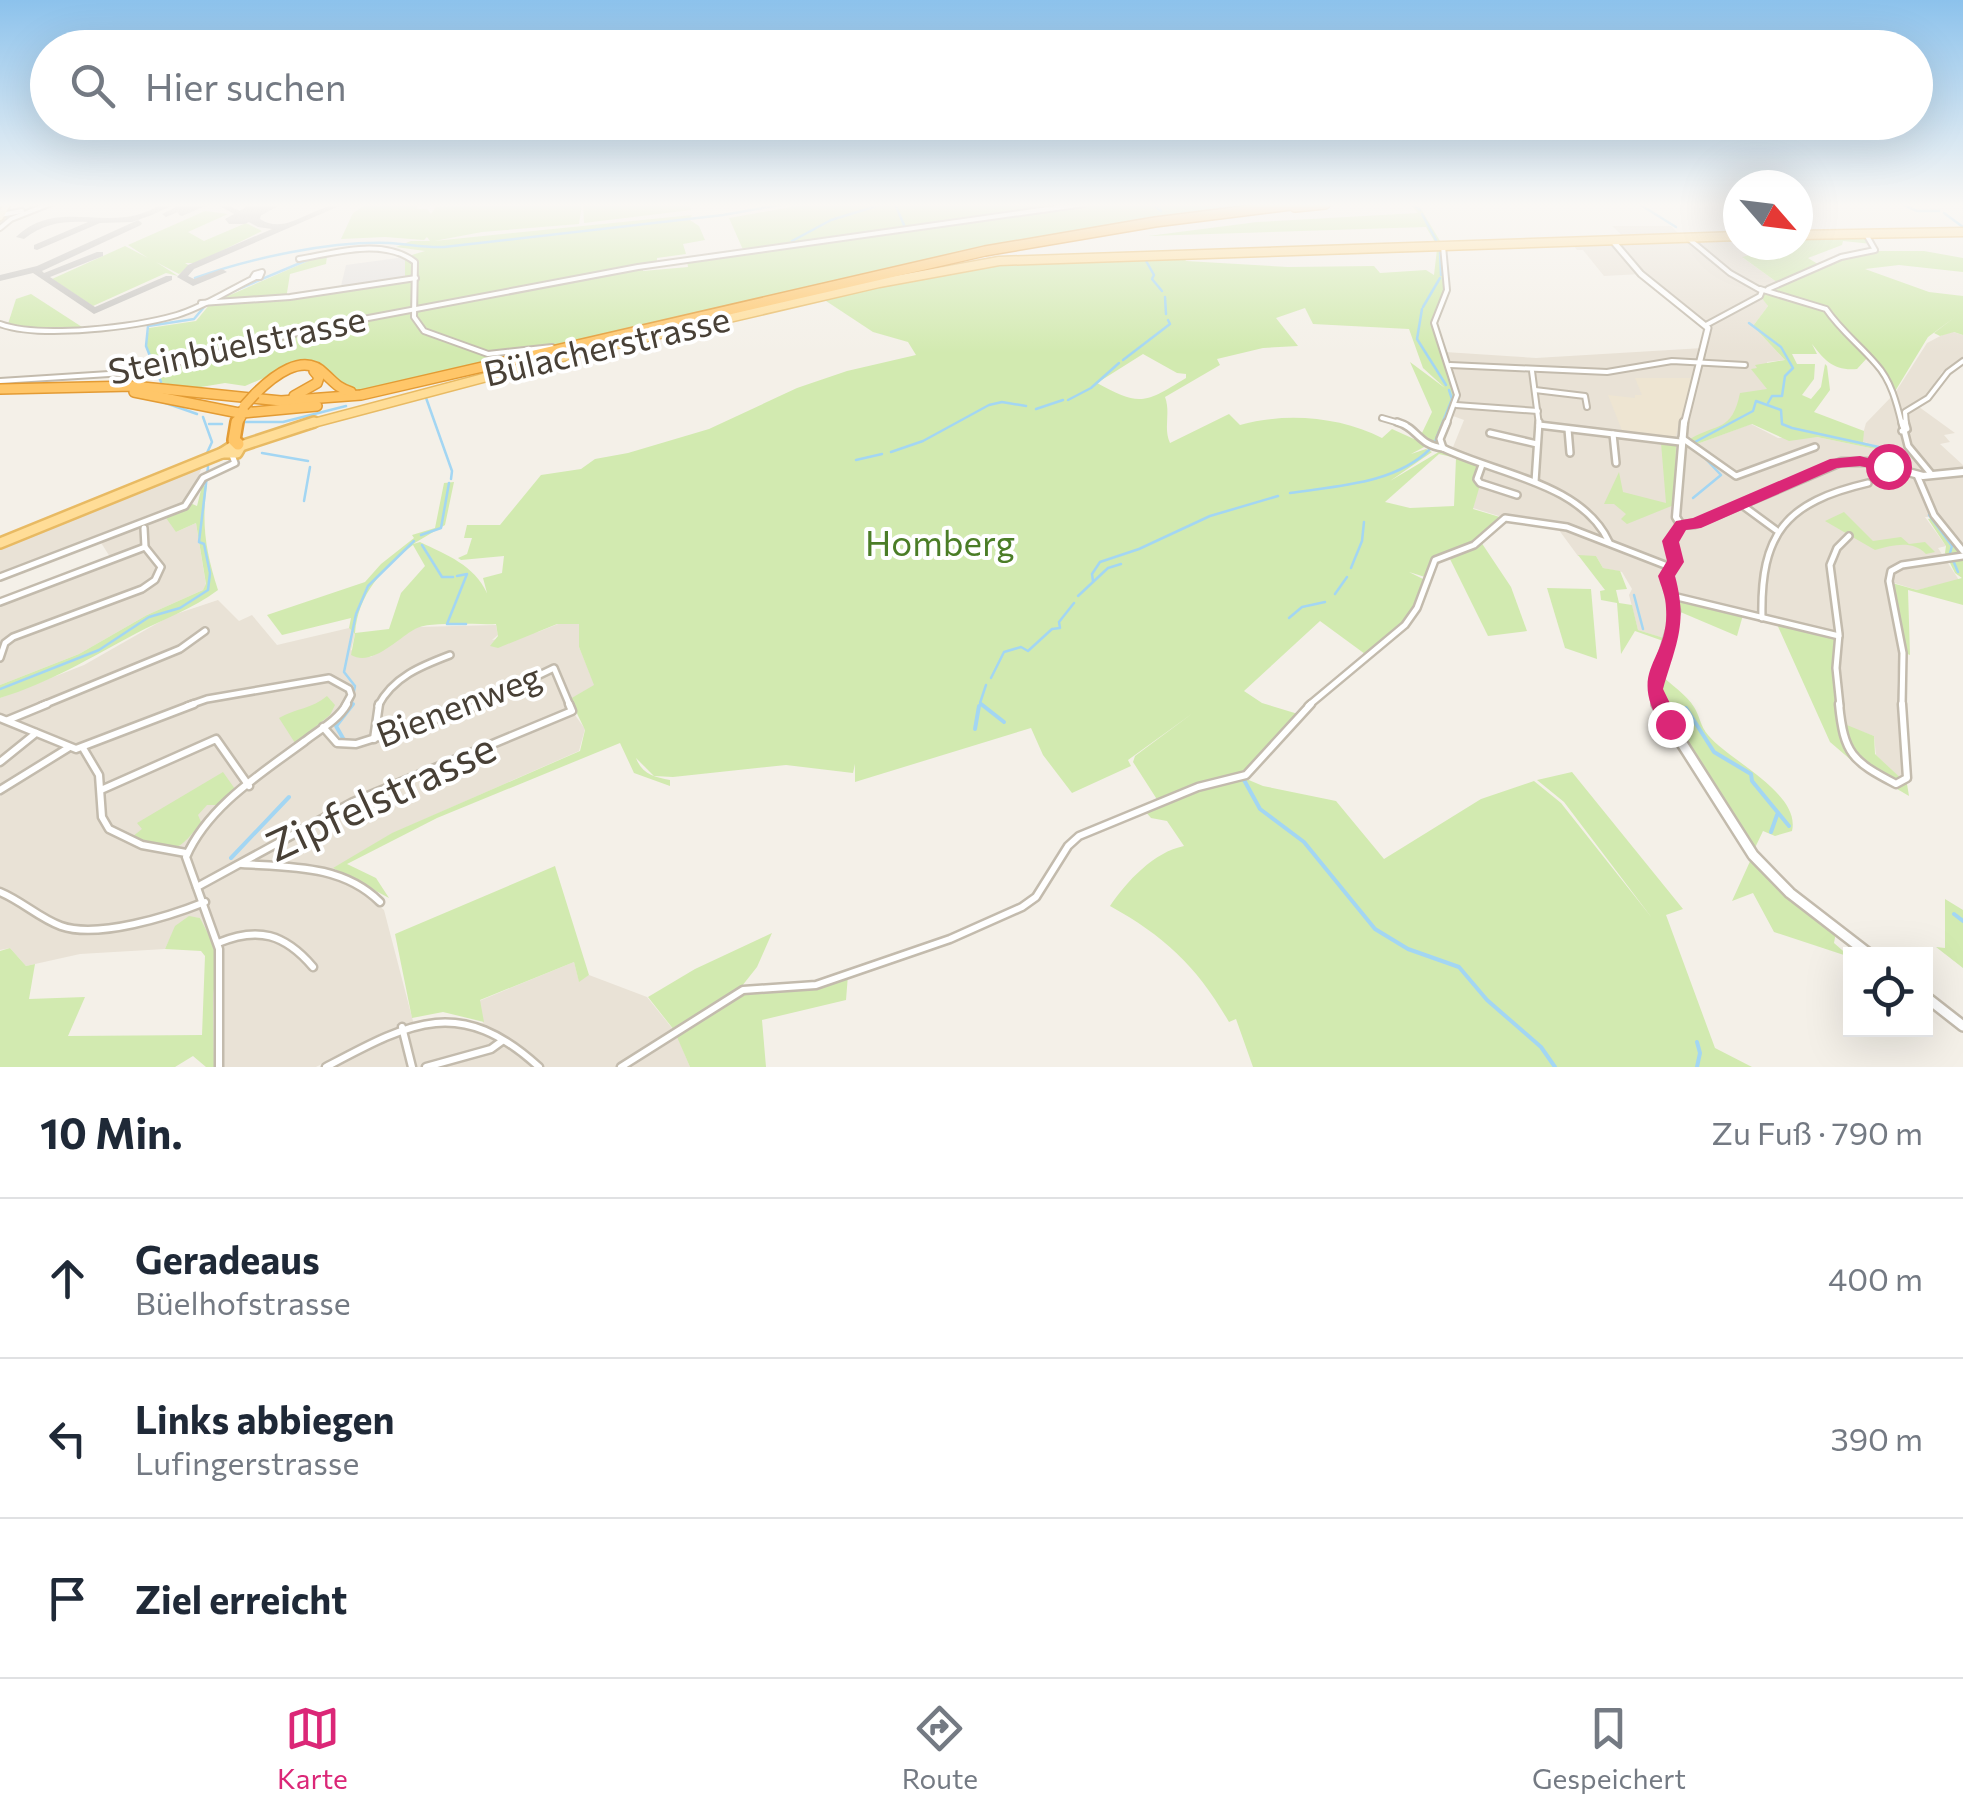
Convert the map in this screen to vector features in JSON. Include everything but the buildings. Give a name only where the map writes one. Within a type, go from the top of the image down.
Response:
[{"type":"highway","points":[[0,387],[100,388],[267,404],[325,402],[396,390],[978,254]]},
{"type":"highway","points":[[100,388],[243,409],[313,407],[989,254]]},
{"type":"highway","points":[[261,396],[279,373],[304,366],[320,369],[331,384],[342,390],[396,390]]},
{"type":"highway","points":[[232,452],[243,409],[284,373],[306,369],[318,374],[318,382],[306,392],[261,396]]},
{"type":"highway","points":[[0,387],[122,385],[338,398],[396,390]]},
{"type":"main road","name":"Bülacherstrasse","points":[[0,543],[324,418],[568,355],[924,272],[1026,258],[1172,254]]},
{"type":"street","points":[[299,259],[336,254]]},
{"type":"street","points":[[402,254],[414,260],[414,310],[417,324],[429,334],[479,352],[506,354],[618,335]]},
{"type":"street","name":"Steinbüelstrasse","points":[[0,387],[156,368],[326,326],[638,268],[737,254]]},
{"type":"street","points":[[1437,448],[1456,405],[1450,365],[1434,324],[1447,290],[1444,254]]},
{"type":"street","points":[[1624,254],[1641,274],[1706,324],[1708,332],[1680,440],[1676,518],[1681,525]]},
{"type":"street","points":[[1708,254],[1730,272],[1764,289],[1826,310],[1841,332],[1858,344],[1882,371],[1895,398],[1902,431],[1912,452],[1932,476]]},
{"type":"street","points":[[1706,324],[1760,296],[1764,289],[1859,254]]},
{"type":"street","points":[[0,324],[16,331],[90,328],[171,316],[254,278]]},
{"type":"street","points":[[200,303],[290,298],[416,278]]},
{"type":"street","points":[[1902,431],[1907,429],[1903,415],[1907,408],[1926,401],[1942,374],[1963,361]]},
{"type":"street","points":[[1450,365],[1607,372],[1652,363],[1745,366]]},
{"type":"street","points":[[1532,371],[1539,424],[1536,484]]},
{"type":"street","points":[[1535,390],[1585,396],[1587,407]]},
{"type":"street","points":[[1456,405],[1538,411]]},
{"type":"street","points":[[1382,418],[1407,425],[1437,448],[1536,484],[1604,527],[1609,542]]},
{"type":"street","points":[[1539,424],[1680,440],[1729,474],[1740,476],[1815,447]]},
{"type":"street","points":[[1568,428],[1570,453]]},
{"type":"street","points":[[1490,433],[1537,444]]},
{"type":"street","points":[[1613,434],[1616,464]]},
{"type":"street","points":[[0,577],[106,533],[178,509],[190,502],[203,478],[232,452]]},
{"type":"street","points":[[1681,525],[1692,525],[1841,462],[1870,462],[1918,475],[1963,472]]},
{"type":"street","points":[[1482,465],[1477,479],[1480,483],[1517,495]]},
{"type":"street","points":[[1848,536],[1837,548],[1830,565],[1839,636],[1836,668],[1843,742],[1861,766],[1896,784],[1907,778],[1907,752],[1902,717],[1902,635],[1889,581],[1891,571],[1902,565],[1957,556],[1918,475]]},
{"type":"street","points":[[1762,618],[1760,586],[1765,551],[1776,530],[1801,508],[1847,487],[1868,483]]},
{"type":"street","points":[[1740,503],[1776,530]]},
{"type":"street","points":[[621,1067],[744,990],[816,984],[950,939],[1022,906],[1036,898],[1068,846],[1079,836],[1198,787],[1246,775],[1300,713],[1405,625],[1417,608],[1435,560],[1474,545],[1506,518],[1560,525],[1670,567]]},
{"type":"street","points":[[1681,525],[1670,541],[1676,562],[1667,576],[1674,623],[1654,689],[1657,704],[1770,876],[1860,947]]},
{"type":"street","points":[[0,658],[4,643],[13,637],[142,589],[155,580],[161,567],[145,547],[144,528]]},
{"type":"street","points":[[0,602],[145,547]]},
{"type":"street","points":[[1673,596],[1839,636]]},
{"type":"street","points":[[4,719],[180,648],[205,631]]},
{"type":"street","points":[[374,739],[376,718],[389,686],[406,672],[450,655]]},
{"type":"street","name":"Bienenweg","points":[[323,727],[329,737],[342,744],[374,739],[492,701],[554,668],[571,706],[569,714]]},
{"type":"street","points":[[4,719],[68,748],[82,748],[207,699],[314,680],[339,680],[349,689],[348,703],[249,786],[201,831],[186,853],[186,870],[205,902],[218,943],[219,1067]]},
{"type":"street","name":"Zipfelstrasse","points":[[197,887],[353,802],[569,714]]},
{"type":"street","points":[[0,762],[36,733]]},
{"type":"street","points":[[102,790],[216,739],[249,786]]},
{"type":"street","points":[[0,790],[68,748]]},
{"type":"street","points":[[82,748],[98,770],[105,825],[112,832],[162,850],[186,853]]},
{"type":"street","points":[[239,863],[337,875],[360,885],[380,902]]},
{"type":"street","points":[[0,892],[58,924],[80,928],[174,915],[205,902]]},
{"type":"street","points":[[218,943],[238,933],[272,934],[298,947],[313,967]]},
{"type":"street","points":[[1933,1002],[1963,1026]]},
{"type":"street","points":[[326,1067],[402,1028],[447,1018],[465,1021],[540,1067]]},
{"type":"street","points":[[402,1028],[412,1067]]},
{"type":"street","points":[[426,1067],[490,1049],[502,1041]]},
{"type":"shaded area","points":[[1586,254],[1723,254],[1723,260],[1746,260],[1778,283],[1759,291],[1768,306],[1753,326],[1785,360],[1767,362],[1768,389],[1723,426],[1691,439],[1697,444],[1751,424],[1778,438],[1817,437],[1905,455],[1861,441],[1866,423],[1895,393],[1927,343],[1950,331],[1963,335],[1963,360],[1942,372],[1926,398],[1915,404],[1955,433],[1944,435],[1950,442],[1940,444],[1963,465],[1963,545],[1937,517],[1925,517],[1946,546],[1938,548],[1959,580],[1917,590],[1888,581],[1900,636],[1897,683],[1905,774],[1901,779],[1876,755],[1874,736],[1844,725],[1839,669],[1842,634],[1672,596],[1674,614],[1666,639],[1638,630],[1629,595],[1632,589],[1622,572],[1603,568],[1596,556],[1578,556],[1553,522],[1502,517],[1473,508],[1484,465],[1451,452],[1464,420],[1453,416],[1460,398],[1445,352],[1536,358],[1703,348],[1708,328],[1641,274],[1604,276]]},
{"type":"shaded area","points":[[405,257],[405,278],[341,286],[346,265]]},
{"type":"shaded area","points":[[1635,378],[1693,378],[1675,438],[1623,433],[1608,395],[1642,395]]},
{"type":"shaded area","points":[[202,467],[176,532],[196,523],[206,585],[203,590],[147,615],[79,654],[0,685],[0,604],[112,560],[98,538],[0,578],[0,546]]},
{"type":"shaded area","points":[[218,600],[239,621],[252,615],[277,645],[349,628],[355,634],[351,650],[371,657],[417,627],[496,625],[498,635],[492,640],[538,632],[558,624],[579,623],[579,647],[595,686],[575,715],[585,729],[579,751],[391,834],[333,869],[384,910],[414,1025],[483,1023],[479,1001],[574,962],[579,981],[589,975],[647,997],[676,1033],[690,1067],[332,1067],[330,1060],[316,1067],[221,1067],[215,1044],[213,997],[217,953],[200,918],[189,917],[176,926],[165,949],[80,954],[26,966],[10,948],[0,950],[0,698],[84,665],[170,616]]},
{"type":"green space","points":[[108,254],[140,254],[148,258],[142,254],[216,254],[197,263],[185,263],[190,266],[179,274],[156,262],[178,276],[166,273],[93,306],[52,279]]},
{"type":"green space","points":[[416,254],[686,254],[657,258],[657,264],[643,266],[643,271],[688,267],[687,261],[733,254],[983,254],[566,343],[363,391],[354,391],[312,365],[273,374],[245,386],[225,383],[195,388],[162,383],[146,345],[149,328],[196,321],[210,304],[249,301],[251,297],[221,299],[315,258],[327,256],[326,264],[290,274],[286,299],[405,280],[405,257]]},
{"type":"green space","name":"Homberg","points":[[1436,254],[1441,254],[1445,290],[1433,324],[1456,395],[1438,446],[1428,445],[1411,454],[1426,449],[1432,452],[1390,481],[1442,450],[1480,465],[1475,480],[1480,485],[1473,509],[1503,518],[1474,544],[1432,560],[1425,577],[1409,572],[1425,580],[1414,604],[1394,630],[1365,654],[1320,621],[1244,691],[1262,703],[1298,714],[1243,775],[1158,801],[1133,762],[1135,756],[1193,713],[1128,760],[1131,766],[1072,793],[1043,755],[1031,728],[855,782],[855,764],[853,773],[786,765],[654,776],[670,780],[670,786],[634,773],[620,743],[437,818],[347,864],[376,878],[389,898],[333,868],[392,833],[580,751],[585,730],[570,699],[594,685],[579,647],[579,624],[557,624],[498,648],[490,646],[498,636],[496,624],[431,625],[415,629],[376,655],[359,658],[351,655],[355,634],[349,628],[351,618],[282,635],[267,615],[365,582],[414,538],[412,535],[435,528],[444,483],[454,482],[445,525],[413,544],[420,542],[459,562],[475,575],[487,593],[483,578],[502,573],[504,556],[458,558],[467,554],[472,538],[464,538],[467,525],[500,525],[541,475],[581,469],[595,459],[709,429],[797,388],[847,371],[916,355],[908,342],[873,332],[823,299],[933,275],[1031,262],[1183,256],[1186,261],[1288,267],[1374,266],[1380,273],[1426,270],[1434,275]],"holes":[[[1305,308],[1313,324],[1409,329],[1423,368],[1445,388],[1410,362],[1432,412],[1421,435],[1414,439],[1392,429],[1382,438],[1349,425],[1313,419],[1276,419],[1240,425],[1229,414],[1170,443],[1165,397],[1220,365],[1217,359],[1263,348],[1298,346],[1276,318]],[[1143,354],[1186,374],[1186,378],[1142,399],[1123,396],[1097,383]],[[1439,454],[1456,458],[1454,506],[1410,508],[1385,502]],[[413,545],[425,566],[401,593],[389,629],[355,633],[361,606],[382,573]]]},
{"type":"green space","points":[[1865,254],[1940,254],[1963,258],[1963,272],[1899,265],[1865,269],[1929,292],[1963,296],[1963,335],[1934,333],[1955,317],[1928,337],[1894,393],[1887,377],[1868,357],[1857,369],[1849,369],[1831,364],[1812,344],[1817,354],[1792,354],[1797,364],[1815,364],[1814,379],[1802,395],[1811,399],[1821,387],[1827,366],[1830,390],[1814,412],[1864,431],[1863,442],[1909,456],[1817,437],[1789,441],[1752,424],[1697,444],[1690,439],[1728,420],[1740,393],[1767,389],[1751,369],[1757,368],[1755,365],[1785,360],[1753,326],[1768,306],[1761,297],[1763,290],[1773,292],[1806,271]]},
{"type":"green space","points":[[1746,260],[1811,260],[1821,266],[1778,283]]},
{"type":"green space","points":[[31,294],[82,327],[7,327],[16,299]]},
{"type":"green space","points":[[1661,443],[1676,445],[1674,505],[1627,524],[1621,519],[1626,514],[1614,504],[1604,504],[1619,472],[1623,492],[1666,503]]},
{"type":"green space","points":[[207,485],[206,538],[218,590],[69,669],[0,698],[0,685],[79,654],[147,615],[203,590],[206,584],[196,523],[176,532],[164,515],[190,503],[197,506],[202,486]]},
{"type":"green space","points":[[1844,512],[1873,541],[1901,537],[1909,544],[1925,542],[1935,552],[1926,554],[1902,545],[1875,550],[1825,521]]},
{"type":"green space","points":[[1934,518],[1963,555],[1963,605],[1908,590],[1910,655],[1905,653],[1892,583],[1917,590],[1962,578],[1955,573],[1945,553],[1946,546],[1928,519]]},
{"type":"green space","points":[[1481,542],[1511,587],[1527,631],[1488,636],[1448,555]]},
{"type":"green space","points":[[1578,555],[1596,556],[1603,568],[1620,571],[1627,589],[1616,590],[1619,603],[1632,605],[1638,630],[1667,639],[1666,642],[1635,631],[1621,654],[1617,603],[1601,600],[1600,591],[1605,590]]},
{"type":"green space","points":[[1547,588],[1591,589],[1597,659],[1565,648]]},
{"type":"green space","points":[[1676,598],[1743,615],[1737,636],[1678,611]]},
{"type":"green space","points":[[1776,622],[1837,637],[1837,721],[1874,736],[1875,754],[1907,784],[1909,796],[1858,766],[1830,742]]},
{"type":"green space","points":[[1660,674],[1691,703],[1708,735],[1775,791],[1792,817],[1792,831],[1775,836],[1763,831],[1753,852],[1660,705],[1656,686]]},
{"type":"green space","points":[[327,696],[335,705],[330,715],[295,743],[279,718]]},
{"type":"green space","points":[[223,772],[235,789],[222,805],[207,805],[198,815],[201,822],[178,846],[164,848],[132,837],[142,829],[137,823]]},
{"type":"green space","points":[[1572,772],[1683,909],[1666,915],[1715,1048],[1752,1067],[1253,1067],[1236,1019],[1229,1022],[1192,969],[1148,929],[1110,906],[1142,869],[1162,854],[1184,846],[1167,821],[1151,818],[1145,811],[1198,789],[1244,778],[1263,786],[1336,801],[1384,859],[1481,799],[1534,781],[1561,803],[1652,918],[1564,802],[1537,780]]},
{"type":"green space","points":[[1752,857],[1768,877],[1836,932],[1834,943],[1843,955],[1774,932],[1753,893],[1732,901]]},
{"type":"green space","points":[[555,866],[589,975],[579,982],[574,962],[480,1000],[484,1022],[443,1012],[412,1018],[395,934]]},
{"type":"green space","points":[[1945,899],[1963,910],[1963,968],[1936,947],[1945,948]]},
{"type":"green space","points":[[189,916],[200,918],[218,953],[213,997],[214,1067],[206,1067],[193,1056],[175,1067],[0,1067],[0,951],[10,948],[26,966],[35,964],[29,999],[85,997],[68,1036],[202,1035],[205,956],[201,951],[165,949],[175,926]]},
{"type":"green space","points":[[772,933],[757,967],[738,991],[788,991],[848,975],[846,1000],[762,1020],[766,1067],[690,1067],[674,1030],[648,997],[695,969]]},
{"type":"waterway","points":[[195,278],[286,254]]},
{"type":"waterway","points":[[1440,254],[1441,275]]},
{"type":"waterway","points":[[1703,254],[1707,257]]},
{"type":"waterway","points":[[229,293],[312,258]]},
{"type":"waterway","points":[[1145,259],[1154,275],[1152,279],[1162,291]]},
{"type":"waterway","points":[[1709,259],[1728,273]]},
{"type":"waterway","points":[[1423,307],[1440,278]]},
{"type":"waterway","points":[[1165,297],[1166,314]]},
{"type":"waterway","points":[[154,366],[146,346],[148,326],[194,319],[204,307]]},
{"type":"waterway","points":[[1422,309],[1417,339],[1446,385]]},
{"type":"waterway","points":[[1123,360],[1170,324],[1168,320]]},
{"type":"waterway","points":[[1749,323],[1781,347],[1793,368],[1785,376],[1782,396],[1772,396],[1768,403]]},
{"type":"waterway","points":[[1068,400],[1091,388],[1119,363]]},
{"type":"waterway","points":[[156,370],[161,382]]},
{"type":"waterway","points":[[1434,444],[1452,399],[1449,390]]},
{"type":"waterway","points":[[425,395],[452,471],[451,479]]},
{"type":"waterway","points":[[154,399],[197,414]]},
{"type":"waterway","points":[[1036,409],[1063,400]]},
{"type":"waterway","points":[[1695,442],[1753,411],[1756,401],[1781,410],[1782,424],[1792,428],[1897,451]]},
{"type":"waterway","points":[[891,452],[923,441],[989,405],[1002,402],[1026,406]]},
{"type":"waterway","points":[[244,422],[283,422],[346,406]]},
{"type":"waterway","points":[[203,417],[212,442],[207,453]]},
{"type":"waterway","points":[[209,424],[222,424]]},
{"type":"waterway","points":[[1290,493],[1382,476],[1400,470],[1430,449]]},
{"type":"waterway","points":[[262,453],[308,461]]},
{"type":"waterway","points":[[856,460],[882,454]]},
{"type":"waterway","points":[[1693,498],[1721,475],[1703,456]]},
{"type":"waterway","points":[[0,689],[99,650],[149,617],[180,608],[208,590],[210,573],[204,544],[199,542],[208,467]]},
{"type":"waterway","points":[[304,501],[310,467]]},
{"type":"waterway","points":[[421,535],[441,528],[449,483]]},
{"type":"waterway","points":[[1093,581],[1092,574],[1100,562],[1139,549],[1210,516],[1278,496]]},
{"type":"waterway","points":[[1929,515],[1952,546],[1950,553],[1958,572]]},
{"type":"waterway","points":[[1351,568],[1362,541],[1364,522]]},
{"type":"waterway","points":[[351,706],[355,686],[344,672],[356,614],[368,586],[414,541]]},
{"type":"waterway","points":[[422,545],[442,577],[453,577]]},
{"type":"waterway","points":[[1078,596],[1108,568],[1121,564]]},
{"type":"waterway","points":[[457,576],[467,574],[447,624],[466,624]]},
{"type":"waterway","points":[[1335,594],[1347,577]]},
{"type":"waterway","points":[[1634,595],[1643,629]]},
{"type":"waterway","points":[[1289,618],[1302,607],[1325,602]]},
{"type":"waterway","points":[[991,678],[1004,652],[1021,647],[1028,651],[1052,629],[1060,628],[1059,622],[1074,603]]},
{"type":"waterway","points":[[984,706],[980,703],[986,685]]},
{"type":"waterway","points":[[344,740],[336,726],[353,704]]},
{"type":"waterway","points":[[981,704],[1004,722]]},
{"type":"waterway","points":[[975,729],[979,706]]},
{"type":"waterway","points":[[1686,708],[1714,752],[1751,774],[1752,781],[1789,826]]},
{"type":"waterway","points":[[1244,780],[1260,809],[1304,842],[1375,929],[1408,949],[1459,967],[1487,1000],[1541,1047],[1555,1067]]},
{"type":"waterway","points":[[231,858],[289,797]]},
{"type":"waterway","points":[[1771,832],[1777,815]]},
{"type":"waterway","points":[[1954,914],[1963,921]]},
{"type":"waterway","points":[[1697,1042],[1697,1067]]},
{"type":"taxiway","points":[[40,268],[71,254]]},
{"type":"taxiway","points":[[44,276],[100,254]]},
{"type":"taxiway","points":[[222,254],[191,267],[182,277],[193,283],[222,272]]},
{"type":"taxiway","points":[[0,278],[40,268]]},
{"type":"taxiway","points":[[40,268],[37,272],[94,311],[169,278]]},
{"type":"route","points":[[1670,724],[1657,704],[1654,689],[1676,611],[1667,576],[1676,562],[1670,541],[1681,525],[1695,524],[1835,463],[1860,461],[1888,466]]}]
